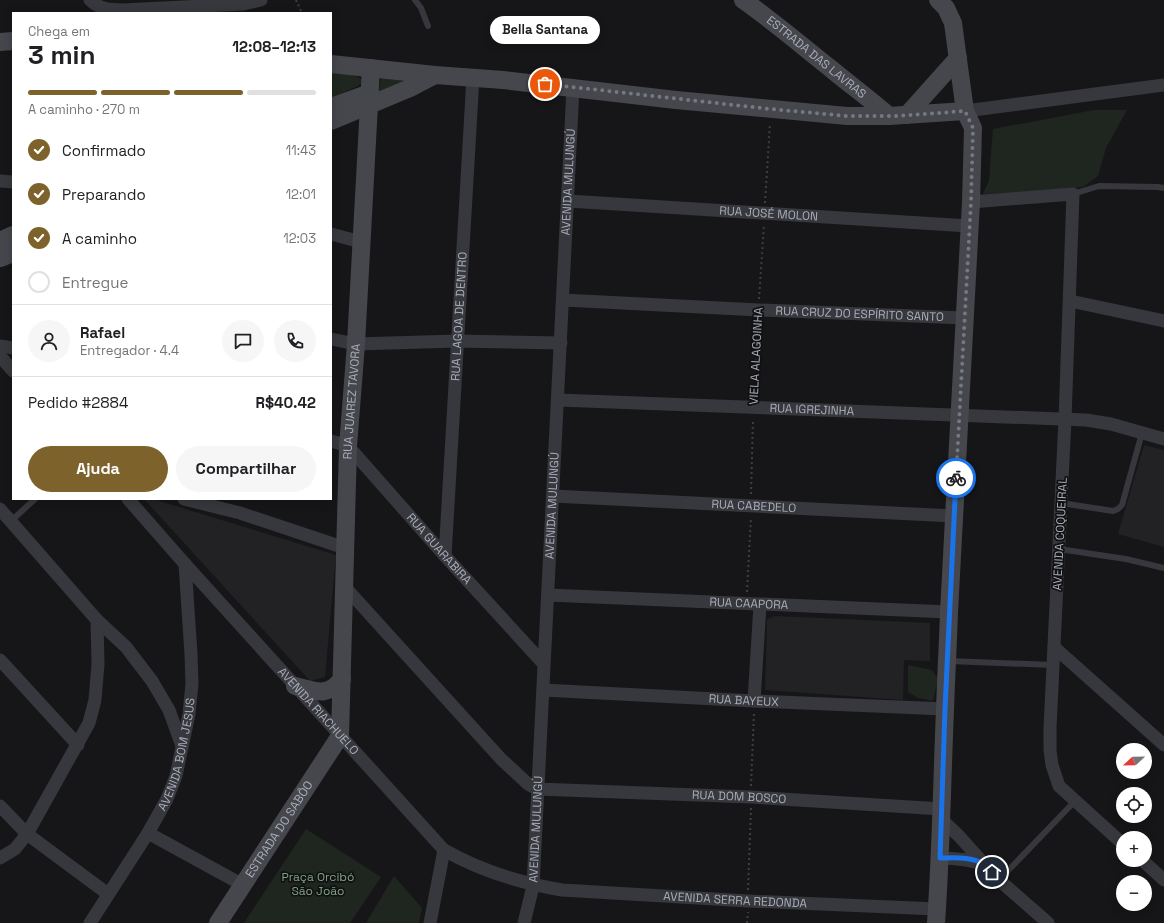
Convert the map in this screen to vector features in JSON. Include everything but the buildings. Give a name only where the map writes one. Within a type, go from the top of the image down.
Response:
[{"type":"main road","name":"ESTRADA DAS LAVRAS","points":[[743,0],[765,8],[852,86],[868,97],[889,116]]},
{"type":"main road","points":[[936,916],[940,858],[949,612],[970,226],[973,128],[965,111],[953,23],[946,8],[938,0]]},
{"type":"main road","points":[[907,115],[958,58]]},
{"type":"main road","points":[[332,64],[435,75],[473,77],[847,116],[889,116],[965,111]]},
{"type":"main road","name":"RUA JUAREZ TAVORA","points":[[340,736],[348,446],[356,344],[371,68]]},
{"type":"main road","points":[[332,108],[410,88],[435,75]]},
{"type":"main road","points":[[847,116],[852,101],[852,86]]},
{"type":"main road","points":[[332,120],[370,99]]},
{"type":"main road","points":[[0,241],[12,236]]},
{"type":"main road","points":[[0,258],[12,253]]},
{"type":"main road","points":[[295,686],[323,692],[333,688],[342,679]]},
{"type":"main road","name":"ESTRADA DO SABÔO","points":[[218,923],[340,736]]},
{"type":"street","points":[[90,1],[98,7],[110,10],[122,10],[198,3],[244,4],[261,0]]},
{"type":"street","name":"RUA LAGOA DE DENTRO","points":[[445,556],[473,77]]},
{"type":"street","points":[[965,111],[1164,85]]},
{"type":"street","name":"AVENIDA MULUNGÚ","points":[[524,923],[533,886],[573,88]]},
{"type":"street","points":[[0,181],[12,182]]},
{"type":"street","points":[[971,202],[1073,194]]},
{"type":"street","name":"AVENIDA COQUEIRAL","points":[[1073,194],[1070,301],[1050,750],[1052,765],[1059,786],[1116,838]]},
{"type":"street","name":"RUA JOSÉ MOLON","points":[[568,201],[970,226]]},
{"type":"street","points":[[332,234],[362,242]]},
{"type":"street","name":"RUA CRUZ DO ESPÍRITO SANTO","points":[[563,300],[759,310],[965,318]]},
{"type":"street","points":[[1070,301],[1164,322]]},
{"type":"street","points":[[332,339],[356,344],[458,341],[561,343]]},
{"type":"street","points":[[0,346],[12,348]]},
{"type":"street","points":[[0,356],[12,370]]},
{"type":"street","name":"RUA IGREJINHA","points":[[558,400],[1086,420],[1111,424],[1164,439]]},
{"type":"street","points":[[332,441],[348,446]]},
{"type":"street","name":"RUA GUARABIRA","points":[[348,446],[445,556],[543,663]]},
{"type":"street","name":"RUA CABEDELO","points":[[553,496],[954,516]]},
{"type":"street","name":"AVENIDA RIACHUELO","points":[[129,500],[444,850],[476,867],[533,886]]},
{"type":"street","points":[[188,500],[240,513],[345,548]]},
{"type":"street","points":[[0,509],[97,620],[126,647],[152,681],[169,710],[183,747]]},
{"type":"street","name":"AVENIDA BOM JESUS","points":[[90,923],[168,799],[176,776],[183,747],[192,684],[185,564]]},
{"type":"street","points":[[344,586],[501,759],[528,784],[537,789]]},
{"type":"street","name":"RUA CAAPORA","points":[[548,595],[949,612]]},
{"type":"street","points":[[753,604],[754,701]]},
{"type":"street","points":[[0,858],[16,849],[27,834],[89,723],[95,700],[98,664],[97,620]]},
{"type":"street","points":[[1054,647],[1164,745]]},
{"type":"street","points":[[0,660],[78,745]]},
{"type":"street","name":"RUA BAYEUX","points":[[543,690],[945,709]]},
{"type":"street","name":"RUA DOM BOSCO","points":[[537,789],[751,797],[941,814]]},
{"type":"street","points":[[0,806],[27,834],[108,894]]},
{"type":"street","points":[[941,814],[984,865],[1048,923]]},
{"type":"street","points":[[148,833],[242,885]]},
{"type":"street","points":[[430,923],[444,850]]},
{"type":"street","points":[[940,858],[964,859],[984,865]]},
{"type":"street","points":[[1150,867],[1164,880]]},
{"type":"street","name":"AVENIDA SERRA REDONDA","points":[[533,886],[562,890],[748,901],[936,916]]},
{"type":"lane","points":[[415,0],[421,8],[428,26]]},
{"type":"lane","points":[[1073,194],[1100,186],[1161,187]]},
{"type":"lane","points":[[1061,503],[1113,511],[1118,509],[1122,505],[1142,433]]},
{"type":"lane","points":[[11,520],[34,500]]},
{"type":"lane","points":[[1059,549],[1132,560],[1164,568]]},
{"type":"lane","points":[[948,660],[1053,664]]},
{"type":"lane","points":[[999,880],[1075,801]]},
{"type":"path","points":[[296,0],[302,12]]},
{"type":"path","name":"VIELA ALAGOINHA","points":[[753,604],[751,505],[753,408],[770,109]]},
{"type":"path","points":[[748,901],[754,701]]},
{"type":"shaded area","points":[[1144,445],[1164,450],[1164,547],[1118,534]]},
{"type":"shaded area","points":[[145,500],[156,500],[336,555],[325,677],[310,681]]},
{"type":"shaded area","points":[[775,616],[930,623],[930,661],[904,660],[903,700],[765,690],[767,619]]},
{"type":"green space","points":[[332,72],[352,74],[363,80],[358,86],[332,98]]},
{"type":"green space","points":[[381,78],[405,81],[381,93],[379,91]]},
{"type":"green space","points":[[1094,110],[1127,110],[1106,148],[1098,176],[1083,187],[983,194],[989,180],[993,129]]},
{"type":"green space","points":[[908,665],[932,670],[938,679],[933,701],[918,698],[908,692]]},
{"type":"green space","name":"Praça Orcibó São João","points":[[306,829],[381,877],[350,923],[244,923]]},
{"type":"green space","points":[[394,876],[422,908],[419,923],[366,923]]},
{"type":"way so far","points":[[545,84],[676,100],[847,116],[898,116],[965,111],[973,128],[971,202],[956,478]]},
{"type":"place","name":"Bella Santana","points":[[545,84]]},
{"type":"route","points":[[956,478],[949,612],[940,858],[958,858],[974,861],[984,865],[992,872]]}]
